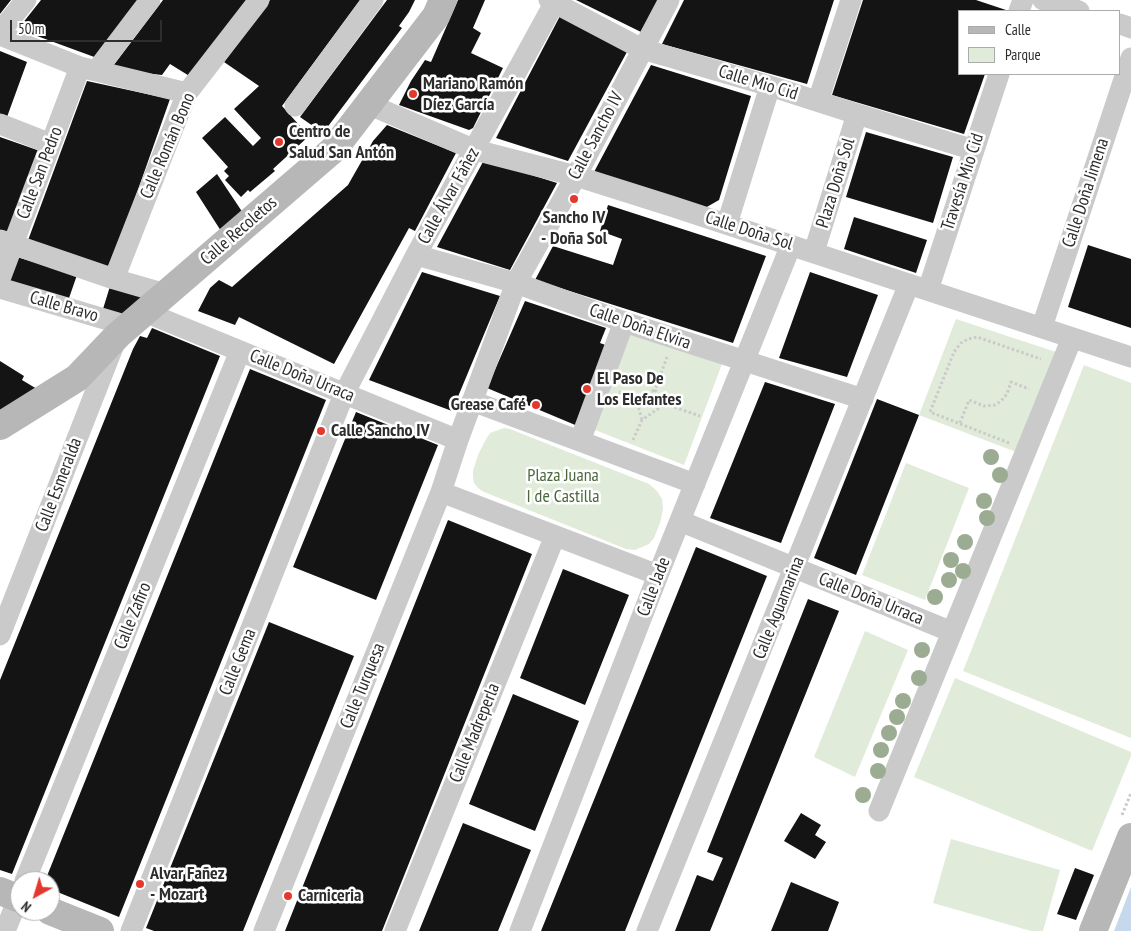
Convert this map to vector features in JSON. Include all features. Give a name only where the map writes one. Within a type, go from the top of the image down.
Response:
[{"type":"street","points":[[26,0],[0,33],[88,69],[187,94]]},
{"type":"street","name":"Calle San Pedro","points":[[0,279],[6,243],[88,69],[150,0]]},
{"type":"street","name":"Calle Román Bono","points":[[114,279],[187,94],[259,0]]},
{"type":"street","points":[[295,106],[373,0]]},
{"type":"street","name":"Calle Recoletos","points":[[0,426],[77,378],[131,324],[334,149],[436,16],[442,0]]},
{"type":"street","name":"Calle Sancho IV","points":[[458,440],[516,283],[576,176],[669,0]]},
{"type":"street","points":[[818,101],[851,0]]},
{"type":"street","points":[[1043,0],[1076,10]]},
{"type":"street","name":"Calle Mio Cid","points":[[553,1],[642,49],[770,86],[974,150]]},
{"type":"street","name":"Calle Álvar Fáñez","points":[[344,394],[416,255],[475,150],[553,1]]},
{"type":"street","name":"Calle Doña Jimena","points":[[1042,327],[1131,58]]},
{"type":"street","name":"Travesía Mio Cid","points":[[919,287],[974,150],[999,75]]},
{"type":"street","points":[[727,224],[770,86]]},
{"type":"street","name":"Calle Doña Sol","points":[[368,104],[475,150],[576,176],[791,244],[1131,357]]},
{"type":"street","name":"Plaza Doña Sol","points":[[814,252],[857,114]]},
{"type":"street","points":[[0,124],[51,144]]},
{"type":"street","points":[[6,243],[114,279],[166,294]]},
{"type":"street","name":"Calle Jade","points":[[520,931],[658,575],[791,244]]},
{"type":"street","name":"Calle Doña Elvira","points":[[416,255],[516,283],[624,322],[863,399]]},
{"type":"street","name":"Calle Aguamarina","points":[[647,931],[863,399],[919,287]]},
{"type":"street","name":"Calle Bravo","points":[[0,288],[131,324]]},
{"type":"street","points":[[580,441],[624,322]]},
{"type":"street","name":"Calle Doña Urraca","points":[[131,324],[240,351],[458,440]]},
{"type":"street","name":"Calle Esmeralda","points":[[0,635],[131,324]]},
{"type":"street","points":[[879,811],[1072,338]]},
{"type":"street","name":"Calle Zafiro","points":[[26,871],[240,351]]},
{"type":"street","name":"Calle Gema","points":[[131,931],[344,394]]},
{"type":"street","points":[[472,401],[695,484]]},
{"type":"street","name":"Calle Turquesa","points":[[264,931],[441,492],[458,440]]},
{"type":"street","points":[[441,492],[658,575]]},
{"type":"street","name":"Calle Doña Urraca","points":[[680,521],[952,632]]},
{"type":"street","name":"Calle Madreperla","points":[[395,931],[555,536]]},
{"type":"street","points":[[1093,931],[1131,837]]},
{"type":"street","name":"Calle Zafiro","points":[[5,931],[10,915]]},
{"type":"street","points":[[60,915],[100,931]]},
{"type":"path","points":[[1027,450],[930,412],[954,352],[961,343],[977,337],[1061,366]]},
{"type":"path","points":[[602,384],[636,398],[655,390],[667,355]]},
{"type":"path","points":[[960,423],[969,400],[984,406],[995,406],[1007,394],[1011,382],[1048,397]]},
{"type":"path","points":[[655,390],[665,404],[706,419]]},
{"type":"path","points":[[636,398],[642,420]]},
{"type":"path","points":[[631,444],[642,420],[665,404]]},
{"type":"green space","points":[[956,319],[1065,355],[1024,455],[919,415]]},
{"type":"green space","points":[[628,333],[722,364],[684,465],[590,428]]},
{"type":"green space","points":[[1084,365],[1131,383],[1131,738],[963,671]]},
{"type":"green space","name":"Plaza Juana I de Castilla","points":[[504,428],[649,484],[662,499],[663,509],[654,538],[649,544],[635,550],[626,549],[479,489],[474,483],[473,477],[478,455],[490,433]]},
{"type":"green space","points":[[906,463],[969,488],[925,600],[862,575]]},
{"type":"green space","points":[[865,631],[908,650],[855,777],[814,757]]},
{"type":"green space","points":[[955,678],[1131,752],[1092,851],[914,777]]},
{"type":"green space","points":[[951,839],[1060,870],[1043,931],[1031,931],[933,903]]},
{"type":"water","points":[[1131,887],[1131,931],[1114,931]]},
{"type":"building","points":[[0,0],[11,0],[0,14]]},
{"type":"building","points":[[41,0],[140,0],[97,58],[18,29]]},
{"type":"building","points":[[163,0],[249,0],[191,77],[170,64],[162,75],[116,70],[113,66]]},
{"type":"building","points":[[270,0],[360,0],[282,106],[309,136],[273,169],[275,171],[241,197],[225,180],[229,176],[224,171],[228,167],[202,138],[225,117],[253,146],[261,138],[234,109],[259,86],[224,62]]},
{"type":"building","points":[[387,0],[415,0],[399,26],[402,28],[323,133],[300,117]]},
{"type":"building","points":[[458,0],[485,0],[473,28],[481,33],[471,53],[503,68],[473,128],[469,130],[399,105],[411,81],[425,60],[431,62]]},
{"type":"building","points":[[576,0],[658,0],[641,32]]},
{"type":"building","points":[[684,0],[834,0],[807,84],[662,44]]},
{"type":"building","points":[[863,0],[976,0],[1006,10],[958,10],[958,75],[985,75],[964,134],[832,95]]},
{"type":"building","points":[[560,16],[628,50],[568,161],[496,138]]},
{"type":"building","points":[[0,51],[27,62],[7,117],[0,115]]},
{"type":"building","points":[[651,65],[751,96],[719,200],[705,208],[594,172]]},
{"type":"building","points":[[87,81],[170,99],[109,272],[27,243]]},
{"type":"building","points":[[387,125],[456,153],[415,231],[409,228],[334,364],[239,317],[235,325],[198,311],[210,288],[219,280],[232,287],[348,185],[373,141]]},
{"type":"building","points":[[866,132],[953,157],[933,223],[846,197]]},
{"type":"building","points":[[0,137],[40,151],[8,238],[0,235]]},
{"type":"building","points":[[484,160],[557,183],[510,270],[437,247]]},
{"type":"building","points":[[217,174],[243,213],[221,231],[196,192]]},
{"type":"building","points":[[608,205],[766,256],[733,343],[535,280],[553,246],[613,265],[622,239],[600,231]]},
{"type":"building","points":[[854,217],[927,240],[916,273],[844,249]]},
{"type":"building","points":[[1088,245],[1131,259],[1131,328],[1068,307]]},
{"type":"building","points":[[17,257],[77,275],[68,301],[6,283]]},
{"type":"building","points":[[422,272],[500,296],[452,411],[369,380]]},
{"type":"building","points":[[810,272],[878,295],[847,377],[779,358]]},
{"type":"building","points":[[111,283],[148,294],[123,316],[103,309]]},
{"type":"building","points":[[525,301],[606,328],[600,343],[611,347],[580,427],[487,388]]},
{"type":"building","points":[[152,328],[220,356],[13,871],[10,871],[10,873],[0,870],[0,680],[133,349],[140,336],[147,338]]},
{"type":"building","points":[[0,361],[24,376],[22,380],[37,389],[0,413]]},
{"type":"building","points":[[250,369],[326,400],[119,917],[60,893],[60,871],[49,871]]},
{"type":"building","points":[[765,382],[835,404],[781,543],[710,518]]},
{"type":"building","points":[[877,399],[919,415],[856,575],[814,558]]},
{"type":"building","points":[[356,412],[438,445],[376,600],[293,567]]},
{"type":"building","points":[[448,520],[532,554],[382,931],[285,931]]},
{"type":"building","points":[[696,547],[767,576],[625,931],[541,931]]},
{"type":"building","points":[[563,569],[629,595],[585,705],[520,678]]},
{"type":"building","points":[[808,599],[839,611],[710,931],[675,931],[697,875],[713,881],[723,858],[707,852]]},
{"type":"building","points":[[269,622],[354,656],[243,931],[154,931],[146,928]]},
{"type":"building","points":[[513,694],[579,721],[535,831],[469,804]]},
{"type":"building","points":[[801,813],[821,825],[815,835],[826,842],[815,859],[784,841]]},
{"type":"building","points":[[463,823],[531,850],[498,931],[419,931]]},
{"type":"building","points":[[1075,868],[1094,875],[1076,920],[1057,914]]},
{"type":"building","points":[[791,882],[839,902],[828,931],[771,931]]},
{"type":"place","name":"Mariano Ramón Díez García","points":[[413,94]]},
{"type":"place","name":"Centro de Salud San Antón","points":[[279,142]]},
{"type":"place","name":"Sancho IV - Doña Sol","points":[[574,199]]},
{"type":"place","name":"El Paso De Los Elefantes","points":[[587,389]]},
{"type":"place","name":"Grease Café","points":[[536,405]]},
{"type":"place","name":"Calle Sancho IV","points":[[321,431]]},
{"type":"place","name":"Alvar Fañez - Mozart","points":[[140,884]]},
{"type":"place","name":"Carniceria","points":[[288,896]]}]
